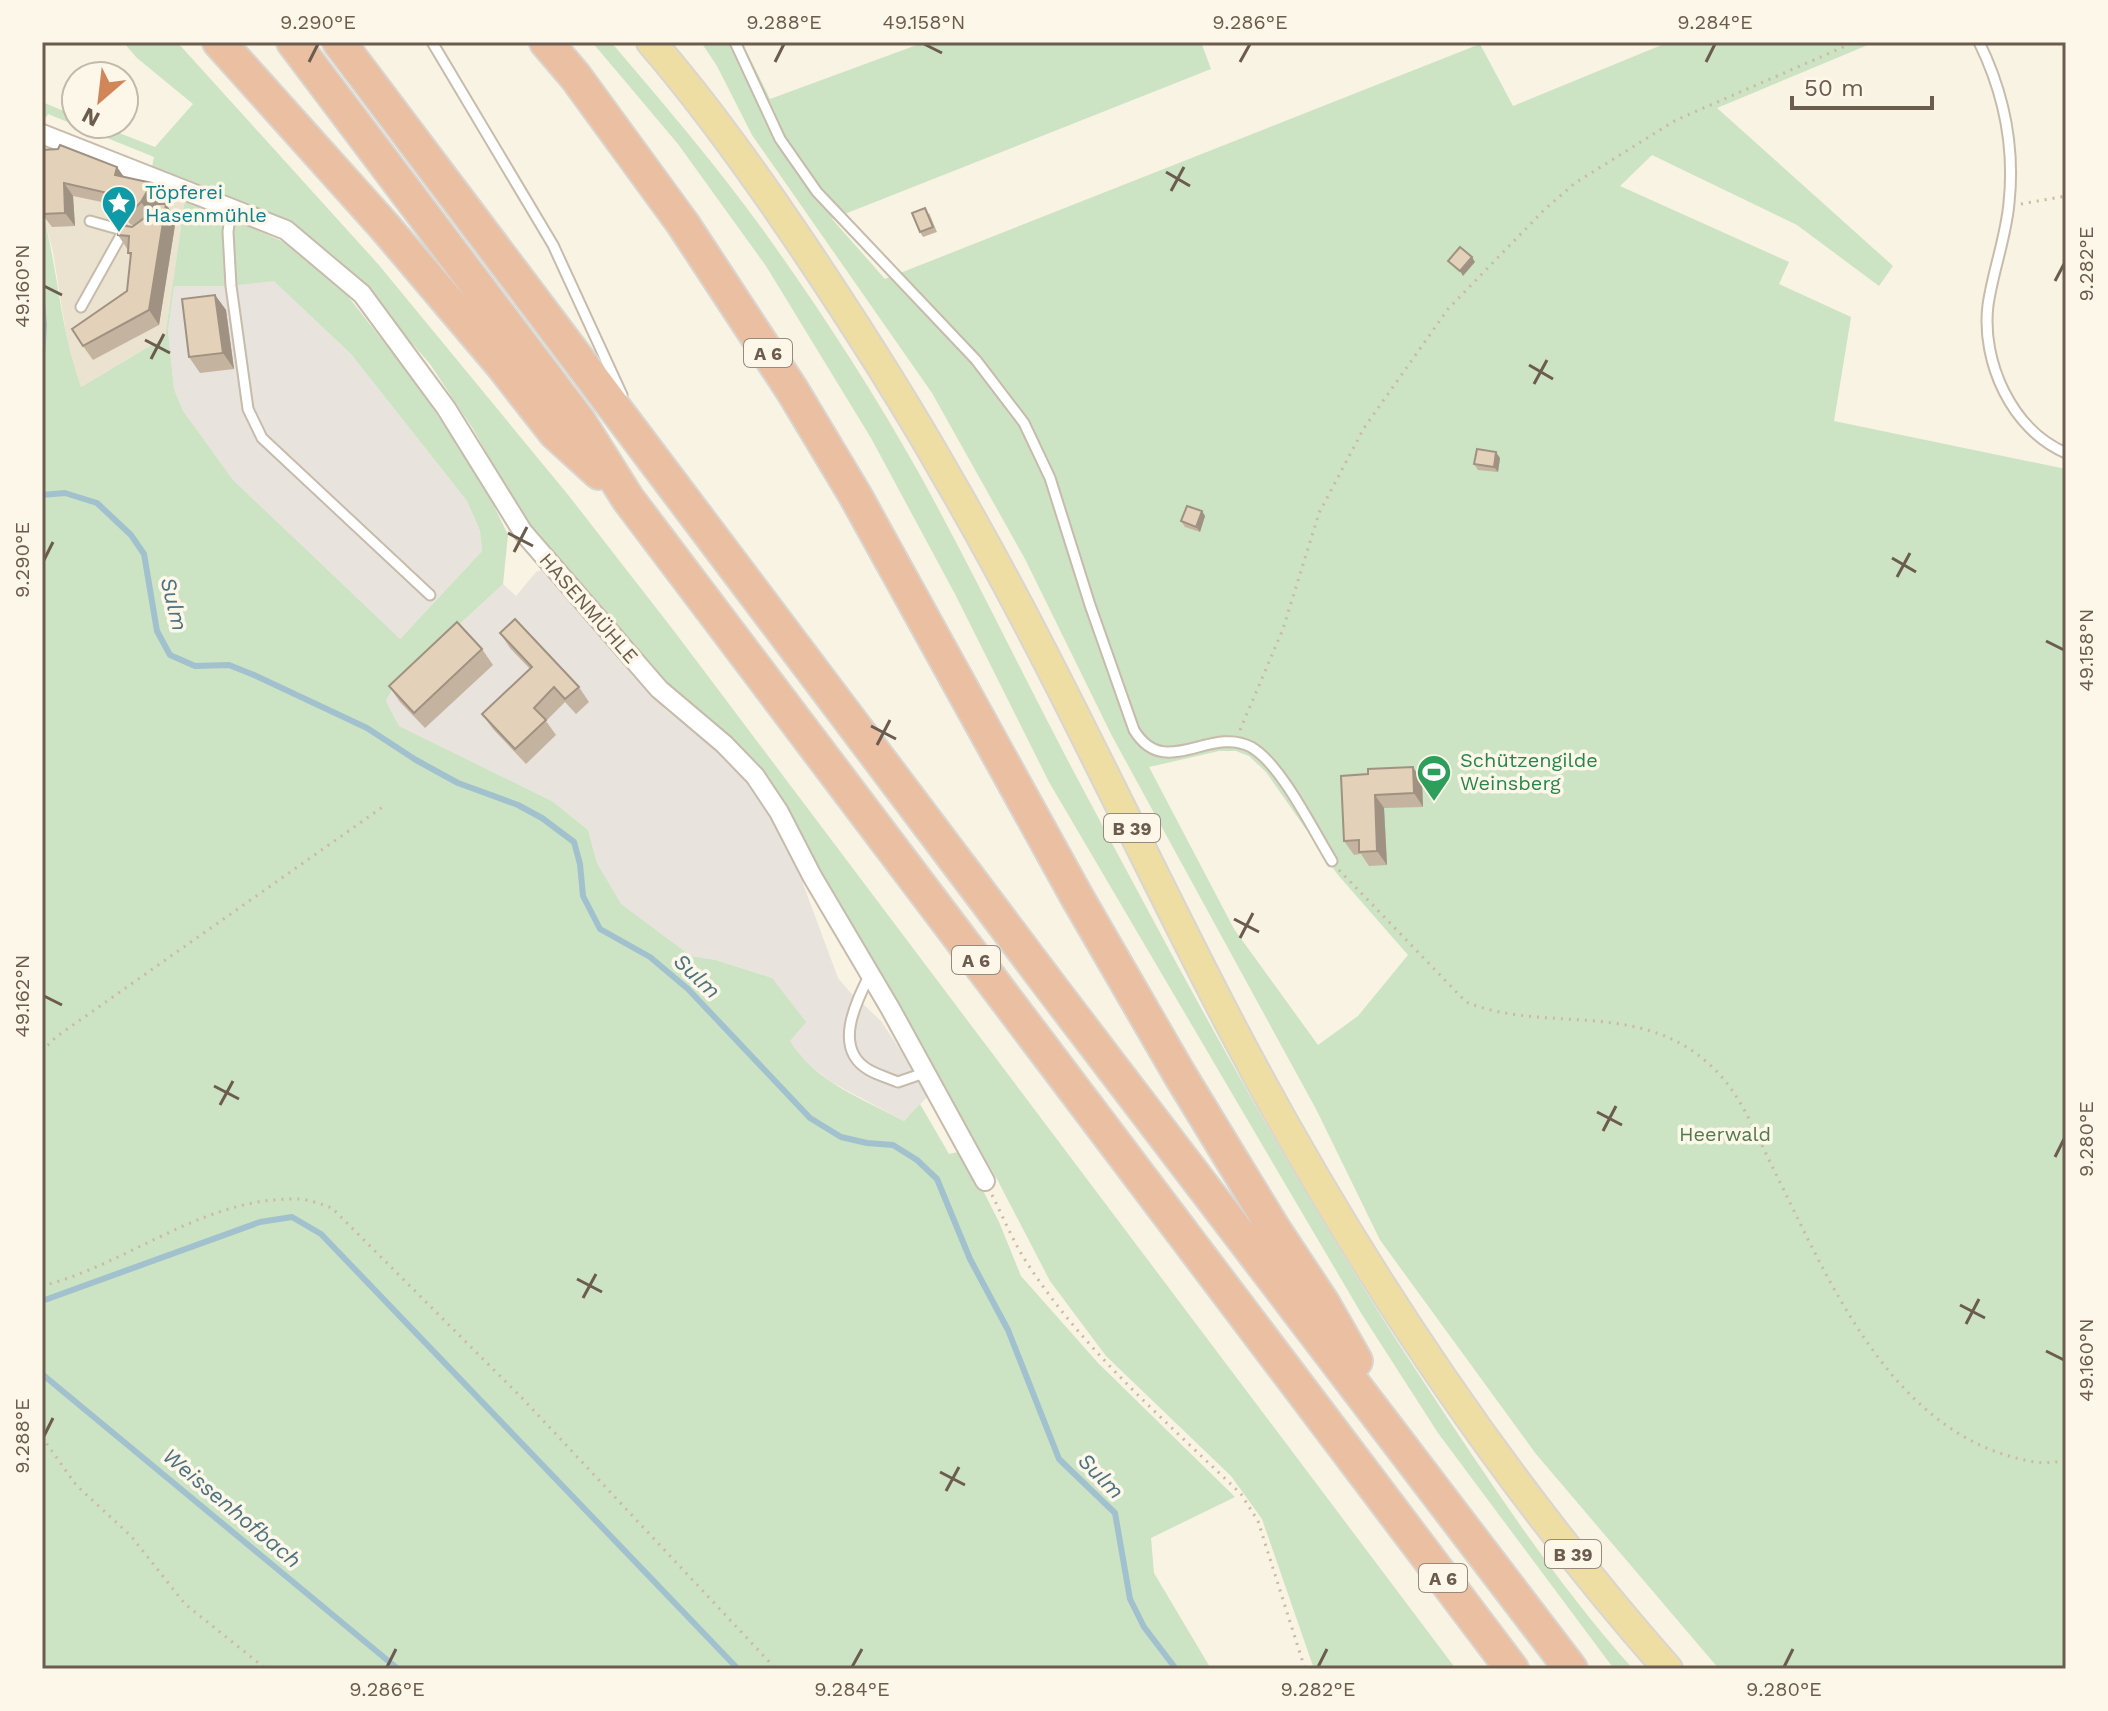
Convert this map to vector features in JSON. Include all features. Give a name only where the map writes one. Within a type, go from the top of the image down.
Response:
[{"type":"highway","name":"A 6","points":[[219,42],[384,226],[555,433],[628,499],[1512,1669]]},
{"type":"highway","points":[[293,42],[579,421],[628,499]]},
{"type":"highway","points":[[339,42],[1415,1465]]},
{"type":"highway","name":"A 6","points":[[546,42],[683,224],[792,390],[855,495],[1116,966],[1274,1229],[1323,1303],[1415,1465],[1571,1669]]},
{"type":"main road","name":"B 39","points":[[651,42],[689,87],[785,220],[876,355],[948,476],[1084,732],[1230,1024],[1321,1187],[1425,1352],[1491,1446],[1552,1528],[1668,1669]]},
{"type":"street","name":"HASENMÜHLE","points":[[42,134],[171,191],[231,207],[286,230],[362,294],[446,408],[523,532],[659,689],[724,744],[755,776],[779,812],[985,1181]]},
{"type":"lane","points":[[432,42],[553,245],[648,453]]},
{"type":"lane","points":[[735,42],[780,139],[794,162],[817,192],[976,360],[1024,423],[1050,478],[1095,619],[1141,743],[1160,752],[1179,752],[1235,741],[1250,747],[1273,766],[1332,861]]},
{"type":"lane","points":[[1979,42],[1993,71],[2003,103],[2010,164],[2009,204],[1988,306],[1987,336],[2008,400],[2027,426],[2066,453]]},
{"type":"lane","points":[[231,207],[228,232],[231,286],[248,409],[262,438],[430,595]]},
{"type":"lane","points":[[90,221],[140,235]]},
{"type":"lane","points":[[81,307],[124,230]]},
{"type":"lane","points":[[870,974],[854,1006],[849,1034],[852,1054],[866,1069],[898,1082],[924,1073]]},
{"type":"path","points":[[1235,741],[1283,629],[1319,513],[1364,428],[1448,309],[1544,210],[1575,183],[1676,120],[1855,42]]},
{"type":"path","points":[[2009,204],[2066,196]]},
{"type":"path","points":[[42,1051],[56,1037],[384,806]]},
{"type":"path","points":[[1332,861],[1466,1002],[1490,1012],[1631,1025],[1664,1036],[1710,1064],[1751,1122],[1840,1301],[1901,1388],[1940,1423],[1989,1449],[2031,1462],[2066,1461]]},
{"type":"path","points":[[985,1181],[1022,1255],[1070,1321],[1247,1503],[1258,1521],[1305,1669]]},
{"type":"path","points":[[42,1286],[76,1277],[186,1223],[263,1201],[300,1198],[332,1208],[523,1399],[776,1669]]},
{"type":"path","points":[[42,1437],[76,1485],[131,1536],[185,1604],[266,1669]]},
{"type":"shaded area","points":[[42,139],[185,199],[165,337],[81,387],[70,358],[53,252],[42,210]]},
{"type":"shaded area","points":[[274,280],[351,354],[467,501],[480,531],[482,551],[399,640],[233,480],[183,412],[174,389],[168,331],[174,286],[231,286]]},
{"type":"shaded area","points":[[541,570],[666,710],[723,756],[769,814],[802,881],[838,978],[881,1021],[930,1094],[904,1121],[833,1083],[805,1062],[789,1041],[772,978],[716,960],[691,956],[620,904],[597,863],[588,830],[552,801],[399,726],[386,701],[395,684],[503,584],[516,596]]},
{"type":"green space","points":[[123,42],[177,42],[378,264],[569,496],[1456,1669],[1314,1669],[1262,1519],[1231,1476],[1106,1356],[1050,1281],[998,1181],[823,880],[781,797],[755,768],[662,681],[530,530],[473,429],[430,364],[349,271],[289,223],[152,167],[154,157],[112,140],[137,140],[155,147],[193,104],[137,58]]},
{"type":"green space","points":[[592,42],[611,42],[689,134],[763,230],[845,350],[920,475],[1160,934],[1337,1245],[1504,1502],[1579,1604],[1633,1669],[1614,1669],[1438,1433],[1361,1313],[1049,782],[955,594],[871,438],[766,266],[678,144]]},
{"type":"green space","name":"Heerwald","points":[[701,42],[742,42],[770,99],[925,42],[1201,42],[1211,69],[832,219],[885,279],[1480,44],[1513,106],[1669,42],[1875,42],[1717,108],[1893,266],[1879,286],[1797,225],[1652,155],[1620,186],[1789,262],[1779,284],[1851,317],[1834,421],[2066,469],[2066,1669],[1719,1669],[1536,1454],[1380,1240],[1316,1109],[1112,736],[1025,559],[932,393],[752,135],[717,66]],"holes":[[[1219,751],[1236,751],[1249,756],[1266,772],[1338,875],[1408,955],[1358,1016],[1318,1045],[1234,929],[1149,767]]]},
{"type":"green space","points":[[42,102],[60,109],[60,119],[48,114],[42,124]]},
{"type":"green space","points":[[185,199],[284,242],[347,295],[412,378],[481,479],[508,535],[503,584],[395,684],[386,701],[399,726],[552,801],[588,830],[597,863],[621,904],[691,956],[716,960],[772,978],[806,1022],[790,1041],[813,1068],[841,1088],[904,1121],[920,1104],[949,1154],[963,1151],[999,1222],[1021,1276],[1098,1363],[1235,1497],[1151,1538],[1154,1573],[1211,1669],[42,1669],[42,210],[68,343],[81,387],[165,337]],"holes":[[[274,281],[351,354],[467,501],[480,531],[482,551],[400,639],[233,480],[183,411],[174,389],[168,331],[174,286],[231,286]]]},
{"type":"building","points":[[60,145],[117,167],[115,175],[152,183],[141,202],[129,214],[121,212],[122,201],[112,199],[112,194],[64,183],[65,213],[42,214],[42,150],[58,149]]},
{"type":"building","points":[[156,204],[166,204],[149,310],[83,346],[72,329],[127,291],[131,253],[128,253],[129,236],[118,235],[119,225],[132,227],[147,216]]},
{"type":"building","points":[[925,208],[933,227],[920,232],[912,213]]},
{"type":"building","points":[[1460,247],[1472,257],[1460,271],[1448,261]]},
{"type":"building","points":[[215,295],[223,353],[189,357],[182,299]]},
{"type":"building","points":[[1477,449],[1496,452],[1494,467],[1474,464]]},
{"type":"building","points":[[1187,506],[1202,511],[1196,527],[1181,521]]},
{"type":"building","points":[[515,619],[579,687],[565,699],[554,687],[534,708],[546,720],[515,749],[482,714],[532,667],[500,633]]},
{"type":"building","points":[[457,622],[482,649],[414,713],[389,686]]},
{"type":"building","points":[[1413,767],[1414,793],[1375,795],[1377,851],[1359,852],[1359,840],[1344,841],[1341,776],[1368,774],[1368,769]]},
{"type":"waterway","name":"Sulm","points":[[42,300],[42,357]]},
{"type":"waterway","name":"Sulm","points":[[42,495],[65,493],[97,503],[131,535],[144,554],[157,631],[170,655],[195,666],[229,665],[254,675],[367,728],[458,783],[518,805],[542,818],[574,842],[583,896],[600,929],[650,957],[688,989],[810,1118],[841,1137],[893,1145],[917,1160],[937,1179],[970,1259],[1008,1330],[1059,1459],[1115,1513],[1130,1599],[1144,1627],[1176,1669]]},
{"type":"waterway","points":[[42,1301],[260,1222],[292,1217],[321,1234],[738,1669]]},
{"type":"waterway","name":"Weissenhofbach","points":[[42,1374],[398,1669]]},
{"type":"place","name":"Töpferei Hasenmühle","points":[[119,234]]},
{"type":"place","name":"Schützengilde Weinsberg","points":[[1434,803]]}]
